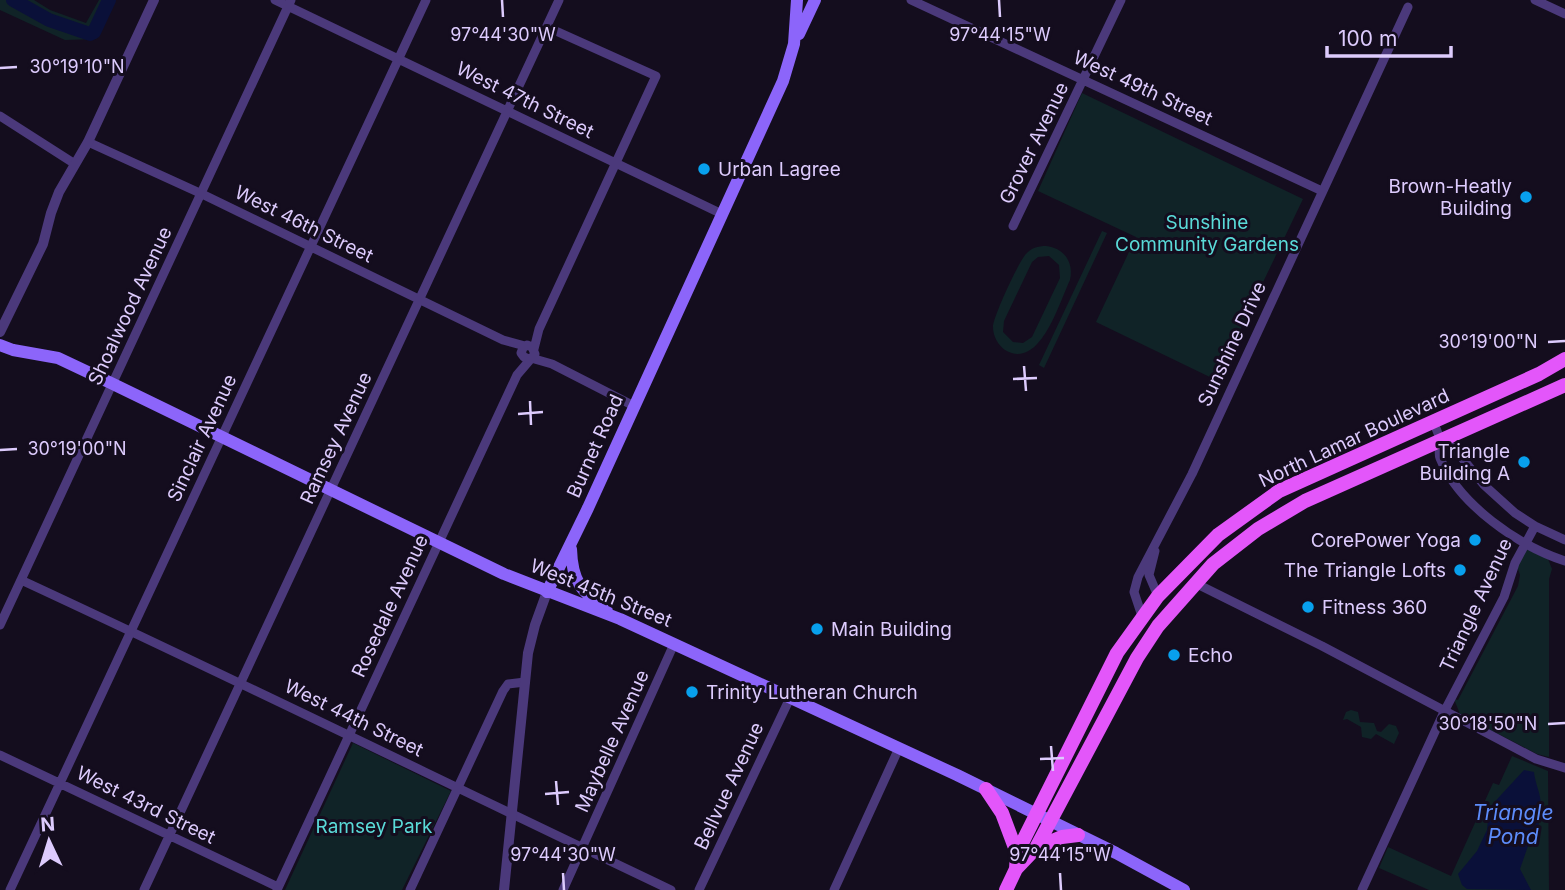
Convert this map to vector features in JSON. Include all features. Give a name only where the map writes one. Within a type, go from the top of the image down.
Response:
[{"type":"main road","name":"Burnet Road","points":[[547,592],[783,81],[794,44],[797,0]]},
{"type":"main road","points":[[794,44],[815,0]]},
{"type":"main road","name":"West 45th Street","points":[[0,345],[58,358],[547,592],[615,617],[986,789],[1184,890]]},
{"type":"main road","name":"North Lamar Boulevard","points":[[1016,869],[1017,853],[1117,653],[1158,596],[1218,535],[1279,491],[1565,359]]},
{"type":"main road","points":[[1500,414],[1538,386],[1539,373]]},
{"type":"main road","name":"North Lamar Boulevard","points":[[1006,890],[1016,869],[1037,848],[1120,687],[1158,626],[1213,564],[1270,521],[1327,490],[1565,385]]},
{"type":"main road","points":[[1260,504],[1270,521]]},
{"type":"main road","points":[[570,545],[573,573],[579,587],[615,617]]},
{"type":"main road","points":[[1158,596],[1158,626]]},
{"type":"main road","points":[[986,789],[1002,813],[1017,853]]},
{"type":"main road","points":[[1037,848],[1062,837],[1078,835]]},
{"type":"street","points":[[0,332],[43,244],[53,206],[88,142],[154,0]]},
{"type":"street","name":"West 47th Street","points":[[275,0],[290,3],[399,59],[722,214]]},
{"type":"street","name":"Sinclair Avenue","points":[[10,890],[426,0]]},
{"type":"street","name":"Ramsey Avenue","points":[[144,890],[559,0]]},
{"type":"street","name":"West 49th Street","points":[[911,0],[1322,191]]},
{"type":"street","name":"Grover Avenue","points":[[1013,226],[1121,0]]},
{"type":"street","points":[[1535,0],[1565,14]]},
{"type":"street","name":"Shoalwood Avenue","points":[[0,625],[290,3]]},
{"type":"street","name":"Sunshine Drive","points":[[1142,616],[1135,598],[1135,587],[1145,561],[1192,474],[1408,7]]},
{"type":"street","name":"Rosedale Avenue","points":[[277,888],[528,352],[534,332],[539,329],[656,76],[547,27]]},
{"type":"street","points":[[0,116],[75,164]]},
{"type":"street","name":"West 46th Street","points":[[88,142],[202,194],[528,352],[548,358],[552,364],[634,406]]},
{"type":"street","points":[[1433,422],[1440,440],[1438,456],[1466,497],[1497,524],[1525,542],[1565,561]]},
{"type":"street","points":[[1440,440],[1454,447],[1467,466],[1498,500],[1535,526],[1565,540]]},
{"type":"street","name":"Triangle Avenue","points":[[1362,890],[1444,712],[1504,597],[1514,563],[1535,526]]},
{"type":"street","name":"Sunshine Drive","points":[[1157,542],[1149,575],[1158,596]]},
{"type":"street","name":"West 44th Street","points":[[21,580],[350,734],[512,816],[671,890]]},
{"type":"street","points":[[1198,582],[1536,759],[1565,768]]},
{"type":"street","name":"Burnet Road","points":[[503,890],[531,639],[547,592]]},
{"type":"street","name":"Maybelle Avenue","points":[[563,890],[674,644]]},
{"type":"street","points":[[410,890],[503,691],[508,684],[525,682]]},
{"type":"street","name":"Bellvue Avenue","points":[[699,890],[790,698]]},
{"type":"street","points":[[834,890],[899,748]]},
{"type":"street","name":"West 43rd Street","points":[[0,755],[277,888]]},
{"type":"green space","points":[[0,0],[34,0],[50,10],[86,23],[99,0],[113,0],[96,39],[65,40],[0,10]]},
{"type":"green space","name":"Sunshine Community Gardens","points":[[1082,93],[1303,199],[1216,380],[1096,322],[1136,237],[1038,191]]},
{"type":"green space","points":[[1102,231],[1107,233],[1044,368],[1039,365]]},
{"type":"green space","points":[[1043,246],[1063,253],[1069,262],[1070,280],[1047,332],[1028,351],[1017,354],[1005,350],[998,343],[993,330],[994,321],[1026,254]],"holes":[[[1049,256],[1059,265],[1060,278],[1032,337],[1023,343],[1013,342],[1003,332],[1004,321],[1032,262],[1038,257]]]},
{"type":"green space","points":[[1528,548],[1546,554],[1552,569],[1549,579],[1549,757],[1537,754],[1460,714],[1454,699],[1458,700],[1518,586],[1520,575],[1517,566]]},
{"type":"green space","points":[[1346,712],[1358,712],[1360,722],[1374,723],[1377,731],[1381,732],[1389,724],[1396,726],[1399,733],[1394,744],[1376,734],[1371,739],[1362,737],[1361,727],[1347,719],[1343,720]]},
{"type":"green space","name":"Ramsey Park","points":[[353,743],[451,791],[402,890],[285,890]]},
{"type":"green space","points":[[1512,756],[1548,771],[1549,890],[1429,890],[1379,868],[1388,847],[1451,876],[1493,783],[1499,785]]},
{"type":"water","name":"Triangle Pond","points":[[1524,770],[1534,772],[1541,802],[1538,842],[1528,846],[1520,869],[1531,890],[1467,889],[1462,885],[1458,874],[1477,851],[1487,830],[1489,808]]},
{"type":"waterway","points":[[13,0],[49,20],[90,34],[94,32],[109,0]]},
{"type":"place","name":"Urban Lagree","points":[[704,169]]},
{"type":"place","name":"Brown-Heatly Building","points":[[1526,197]]},
{"type":"place","name":"Triangle Building A","points":[[1524,462]]},
{"type":"place","name":"CorePower Yoga","points":[[1475,540]]},
{"type":"place","name":"The Triangle Lofts","points":[[1460,570]]},
{"type":"place","name":"Fitness 360","points":[[1308,607]]},
{"type":"place","name":"Main Building","points":[[817,629]]},
{"type":"place","name":"Echo","points":[[1174,655]]},
{"type":"place","name":"Trinity Lutheran Church","points":[[692,692]]}]
